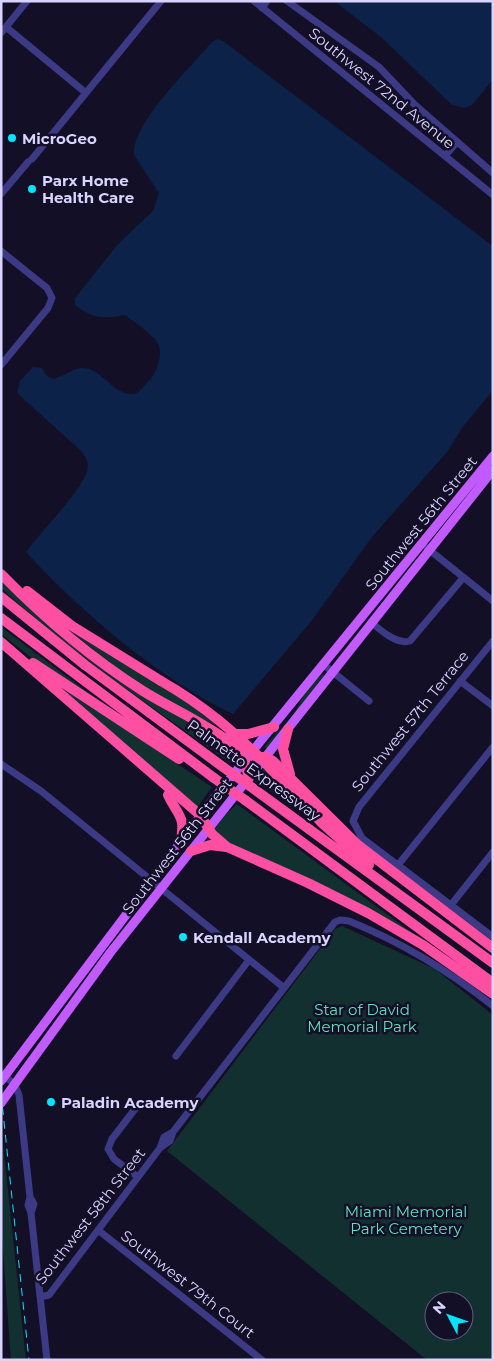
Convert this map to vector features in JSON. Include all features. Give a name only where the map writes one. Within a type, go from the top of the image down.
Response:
[{"type":"highway","points":[[1,567],[31,595],[65,622],[195,701],[223,722],[322,823],[370,865],[382,882]]},
{"type":"highway","points":[[1,574],[52,623],[96,658],[139,688],[236,747],[245,760],[249,778]]},
{"type":"highway","name":"Palmetto Expressway","points":[[1,597],[84,665],[493,963]]},
{"type":"highway","name":"Palmetto Expressway","points":[[1,618],[214,778],[493,983]]},
{"type":"highway","points":[[1,642],[200,816],[216,838],[228,847],[321,888],[374,916],[428,949],[493,994]]},
{"type":"highway","points":[[10,650],[25,657],[114,718],[184,762],[201,768]]},
{"type":"highway","points":[[209,730],[242,735],[274,727]]},
{"type":"highway","points":[[288,729],[284,742],[283,756],[292,780]]},
{"type":"highway","points":[[245,760],[258,756],[266,757],[273,761],[368,853],[493,948]]},
{"type":"highway","points":[[168,789],[168,797],[180,814],[182,827],[180,843]]},
{"type":"highway","points":[[191,851],[210,845],[228,847]]},
{"type":"main road","name":"Southwest 56th Street","points":[[3,1079],[200,816],[245,760],[328,668],[425,547],[493,456]]},
{"type":"main road","name":"Southwest 56th Street","points":[[425,547],[493,470]]},
{"type":"main road","name":"Southwest 56th Street","points":[[1,1103],[73,1002],[160,889],[288,729],[328,668]]},
{"type":"street","points":[[27,1],[3,30],[86,94]]},
{"type":"street","points":[[1,194],[86,94],[161,1]]},
{"type":"street","name":"Southwest 72nd Avenue","points":[[254,1],[264,4],[493,195]]},
{"type":"street","points":[[288,1],[379,67],[410,100],[493,173]]},
{"type":"street","points":[[445,156],[457,142]]},
{"type":"street","points":[[1,250],[47,288],[51,294],[48,308],[1,366]]},
{"type":"street","points":[[425,547],[493,601]]},
{"type":"street","points":[[367,619],[391,636],[406,642],[416,636],[463,578]]},
{"type":"street","name":"Southwest 57th Terrace","points":[[398,865],[360,836],[353,821],[359,807],[493,641]]},
{"type":"street","points":[[328,668],[370,701]]},
{"type":"street","points":[[460,681],[493,706]]},
{"type":"street","points":[[493,747],[398,865],[493,937]]},
{"type":"street","points":[[1,764],[41,791],[283,987]]},
{"type":"street","points":[[451,905],[493,852]]},
{"type":"street","name":"Southwest 58th Street","points":[[40,1297],[49,1295],[160,1148],[164,1137],[173,1132],[330,926],[340,920],[352,922],[429,960],[493,1006]]},
{"type":"street","points":[[176,1056],[249,960]]},
{"type":"street","points":[[3,1079],[15,1085],[20,1097],[30,1196],[28,1205],[31,1213],[47,1360]]},
{"type":"street","points":[[135,1109],[112,1139],[108,1149],[112,1157],[138,1177]]},
{"type":"street","name":"Southwest 79th Court","points":[[98,1230],[262,1360]]},
{"type":"green space","points":[[1,581],[41,618],[224,742],[238,755],[230,763],[113,679],[28,612],[1,588]]},
{"type":"green space","points":[[62,624],[193,704],[220,727],[178,706],[138,682]]},
{"type":"green space","points":[[1,627],[114,712],[37,662],[1,634]]},
{"type":"green space","points":[[324,674],[268,750],[264,747],[297,709],[313,681]]},
{"type":"green space","points":[[56,683],[212,787],[197,808],[80,708]]},
{"type":"green space","points":[[264,768],[315,820],[255,781]]},
{"type":"green space","points":[[237,804],[429,945],[222,839],[214,830],[222,818]]},
{"type":"green space","points":[[342,926],[435,969],[493,1015],[493,1360],[427,1360],[167,1151],[335,929]]},
{"type":"green space","points":[[1,1125],[26,1360],[11,1360],[1,1223]]},
{"type":"water","points":[[334,1],[493,1],[493,79],[472,105],[465,108],[452,105],[382,38]]},
{"type":"water","points":[[218,39],[493,246],[493,390],[462,428],[447,452],[372,537],[313,619],[233,714],[177,682],[122,642],[71,598],[26,552],[77,489],[84,479],[88,465],[80,450],[17,393],[20,381],[33,367],[42,368],[46,375],[53,379],[77,369],[88,369],[101,376],[118,390],[131,394],[140,390],[157,369],[160,350],[155,339],[144,329],[125,315],[99,317],[87,313],[75,305],[75,298],[118,244],[153,211],[159,193],[134,155],[136,142],[142,128],[164,96],[212,42]]},
{"type":"railway","points":[[1,1093],[29,1360]]},
{"type":"place","name":"MicroGeo","points":[[12,138]]},
{"type":"place","name":"Parx Home Health Care","points":[[32,189]]},
{"type":"place","name":"Kendall Academy","points":[[183,937]]},
{"type":"place","name":"Paladin Academy","points":[[51,1102]]},
{"type":"park label","name":"Star of David Memorial Park","points":[[362,1018]]},
{"type":"park label","name":"Miami Memorial Park Cemetery","points":[[406,1220]]}]
